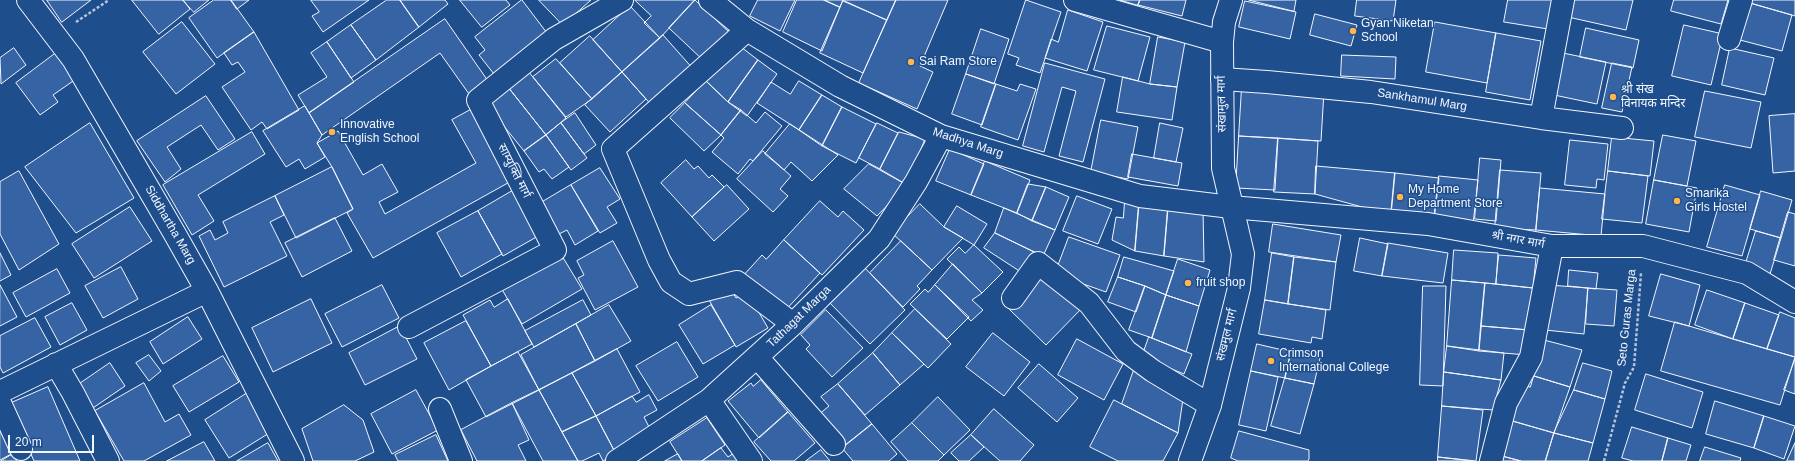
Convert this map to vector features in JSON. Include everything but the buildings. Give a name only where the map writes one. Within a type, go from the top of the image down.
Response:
[{"type":"street","name":"Siddhartha Marg","points":[[28,0],[73,59],[207,291],[293,461]]},
{"type":"street","name":"साम्युक्ति मार्ग","points":[[409,327],[555,250],[478,100],[554,39],[622,0]]},
{"type":"street","name":"Madhya Marg","points":[[710,0],[747,30],[840,86],[941,136],[1140,196],[1231,207]]},
{"type":"street","points":[[1076,0],[1222,42]]},
{"type":"street","name":"संखामुल मार्ग","points":[[1231,0],[1224,22],[1222,42],[1223,168],[1231,207]]},
{"type":"street","points":[[1541,118],[1563,0]]},
{"type":"street","points":[[1729,39],[1741,0]]},
{"type":"street","points":[[747,30],[613,149],[659,260],[671,282],[689,294],[737,282],[793,324]]},
{"type":"street","name":"Sankhamul Marg","points":[[1222,79],[1371,92],[1541,118],[1622,128]]},
{"type":"street","name":"Tathagat Marga","points":[[618,461],[709,400],[793,324],[879,240],[916,182],[941,136]]},
{"type":"street","name":"श्री नगर मार्ग","points":[[1231,207],[1428,224],[1552,246],[1643,246],[1747,273],[1795,302]]},
{"type":"street","name":"संखमुल मार्ग","points":[[1190,461],[1210,404],[1239,288],[1242,254],[1231,207]]},
{"type":"street","points":[[1491,461],[1506,403],[1531,357],[1552,246]]},
{"type":"street","points":[[1013,298],[1038,263],[1089,303],[1126,351],[1154,371],[1210,404]]},
{"type":"street","points":[[0,392],[207,291]]},
{"type":"street","points":[[757,357],[834,444]]},
{"type":"street","points":[[56,364],[73,393],[108,461]]},
{"type":"street","points":[[709,400],[751,461]]},
{"type":"street","points":[[0,403],[21,450]]},
{"type":"street","points":[[440,409],[461,461]]},
{"type":"path","points":[[56,36],[109,0]]},
{"type":"path","name":"Seto Guras Marga","points":[[1604,461],[1625,384],[1634,368],[1643,246]]},
{"type":"place","name":"Gyan Niketan School","points":[[1353,31]]},
{"type":"place","name":"Sai Ram Store","points":[[911,62]]},
{"type":"place","name":"श्री संख विनायक मन्दिर","points":[[1613,97]]},
{"type":"place","name":"Innovative English School","points":[[332,132]]},
{"type":"place","name":"My Home Department Store","points":[[1400,197]]},
{"type":"place","name":"Smarika Girls Hostel","points":[[1677,201]]},
{"type":"place","name":"fruit shop","points":[[1188,283]]},
{"type":"place","name":"Crimson International College","points":[[1271,361]]}]
